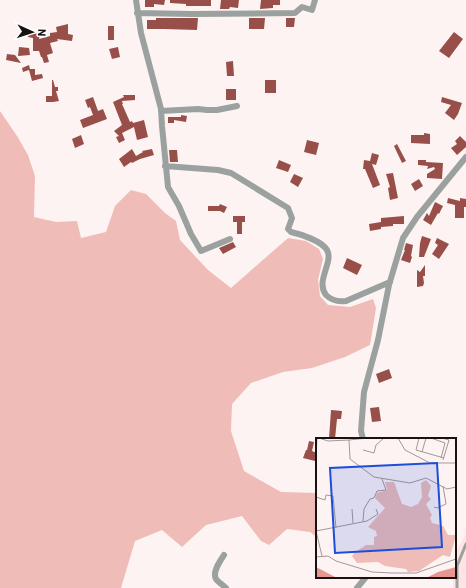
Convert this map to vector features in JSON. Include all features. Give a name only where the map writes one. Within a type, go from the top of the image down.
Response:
[{"type":"street","points":[[136,0],[140,33],[161,111],[168,187],[201,251],[230,239]]},
{"type":"street","points":[[137,13],[295,13],[302,6],[312,10],[315,0]]},
{"type":"street","points":[[161,111],[198,109],[217,110],[237,106]]},
{"type":"street","points":[[363,438],[361,431],[364,392],[378,340],[390,282],[403,238],[417,217],[466,158]]},
{"type":"street","points":[[165,166],[218,170],[231,173],[288,208],[292,218],[288,229],[290,232],[322,244],[328,250],[328,259],[322,284],[323,291],[329,298],[339,302],[346,301],[390,282]]},
{"type":"street","points":[[224,555],[217,566],[215,575],[216,579],[226,588]]},
{"type":"street","points":[[357,588],[365,578]]},
{"type":"lane","points":[[457,588],[457,566],[466,544]]},
{"type":"shaded area","points":[[0,111],[28,155],[35,176],[34,217],[56,222],[77,221],[81,238],[106,232],[115,206],[131,190],[146,194],[165,213],[176,221],[180,240],[208,270],[231,288],[288,238],[306,241],[319,249],[323,259],[318,280],[320,296],[328,305],[350,307],[373,299],[376,308],[370,345],[345,357],[312,368],[283,372],[251,383],[232,404],[231,431],[244,471],[281,492],[316,493],[316,536],[310,532],[287,529],[269,545],[261,541],[242,516],[206,525],[182,547],[162,530],[135,541],[121,588],[0,588]]},
{"type":"shaded area","points":[[466,534],[466,588],[453,588],[453,578],[456,578],[456,551]]},
{"type":"building","points":[[145,0],[165,0],[164,5],[154,4],[154,7],[145,7]]},
{"type":"building","points":[[170,0],[211,0],[211,6],[186,6],[186,4],[170,3]]},
{"type":"building","points":[[221,0],[239,0],[238,8],[230,7],[229,9],[220,9]]},
{"type":"building","points":[[261,0],[280,0],[280,5],[273,5],[273,8],[260,9]]},
{"type":"building","points":[[156,18],[198,18],[197,30],[147,29],[147,20],[156,20]]},
{"type":"building","points":[[249,18],[265,18],[264,29],[249,29]]},
{"type":"building","points":[[286,18],[295,18],[294,27],[286,27]]},
{"type":"building","points":[[68,24],[68,34],[73,35],[72,41],[57,39],[58,41],[50,43],[53,53],[47,55],[49,62],[44,63],[39,51],[33,51],[33,38],[28,37],[29,31],[40,34],[39,39],[50,36],[50,33],[57,32],[56,27]]},
{"type":"building","points":[[108,26],[114,26],[114,40],[108,40]]},
{"type":"building","points":[[454,32],[463,39],[449,58],[439,51]]},
{"type":"building","points":[[19,47],[29,48],[30,55],[18,56]]},
{"type":"building","points":[[118,47],[120,57],[112,59],[109,49]]},
{"type":"building","points":[[7,54],[15,55],[21,63],[6,60]]},
{"type":"building","points":[[233,61],[234,76],[227,76],[226,62]]},
{"type":"building","points":[[29,65],[30,69],[35,69],[35,75],[42,74],[43,78],[32,81],[29,70],[23,72],[22,68]]},
{"type":"building","points":[[52,80],[55,87],[58,87],[58,91],[56,91],[59,101],[46,102],[46,96],[52,96]]},
{"type":"building","points":[[265,80],[276,80],[276,93],[265,93]]},
{"type":"building","points":[[226,89],[236,89],[236,100],[226,100]]},
{"type":"building","points":[[123,95],[135,95],[135,100],[122,101],[122,104],[130,122],[132,121],[133,123],[144,120],[148,137],[137,140],[134,127],[122,133],[125,140],[119,143],[116,137],[119,136],[114,131],[122,125],[113,102],[124,97]]},
{"type":"building","points":[[93,97],[98,111],[103,109],[107,119],[83,128],[80,120],[93,115],[85,100]]},
{"type":"building","points":[[442,97],[462,103],[454,120],[445,113],[451,105],[441,102]]},
{"type":"building","points":[[181,115],[187,116],[186,122],[174,120],[174,123],[168,123],[168,117],[181,117]]},
{"type":"building","points":[[424,133],[430,134],[430,144],[411,143],[411,135],[424,135]]},
{"type":"building","points":[[81,135],[84,144],[75,148],[72,139]]},
{"type":"building","points":[[460,136],[466,142],[466,147],[457,155],[451,148],[457,144],[455,141]]},
{"type":"building","points":[[307,140],[319,143],[316,155],[304,152]]},
{"type":"building","points":[[397,144],[406,161],[402,163],[394,146]]},
{"type":"building","points":[[132,149],[136,156],[143,152],[142,151],[152,149],[154,155],[132,163],[131,162],[124,167],[119,159]]},
{"type":"building","points":[[169,150],[177,150],[178,162],[170,162]]},
{"type":"building","points":[[372,153],[379,155],[376,165],[372,164],[380,185],[373,188],[365,169],[363,169],[364,160],[370,161]]},
{"type":"building","points":[[279,160],[291,165],[288,172],[276,168]]},
{"type":"building","points":[[418,160],[443,163],[442,179],[427,178],[427,174],[435,169],[434,167],[427,169],[428,166],[418,165]]},
{"type":"building","points":[[393,173],[398,198],[390,200],[388,188],[390,187],[386,174]]},
{"type":"building","points":[[294,174],[303,178],[298,187],[290,182]]},
{"type":"building","points":[[419,179],[423,186],[415,191],[411,184]]},
{"type":"building","points":[[448,198],[460,201],[460,198],[466,199],[464,218],[455,218],[455,205],[447,203]]},
{"type":"building","points":[[435,202],[443,206],[431,225],[423,220],[427,213],[429,216]]},
{"type":"building","points":[[220,204],[227,207],[224,213],[220,211],[208,211],[208,206],[219,206]]},
{"type":"building","points":[[233,216],[245,216],[245,222],[242,222],[242,234],[237,234],[237,222],[233,222]]},
{"type":"building","points":[[404,216],[404,224],[393,224],[393,226],[381,227],[381,229],[370,231],[369,224],[381,222],[381,218]]},
{"type":"building","points":[[422,236],[431,239],[424,257],[419,257],[420,243]]},
{"type":"building","points":[[437,238],[449,244],[439,259],[432,254],[438,245],[435,243]]},
{"type":"building","points":[[233,242],[236,247],[223,254],[219,248]]},
{"type":"building","points":[[406,243],[413,245],[410,263],[401,260]]},
{"type":"building","points":[[347,258],[362,265],[357,275],[343,268]]},
{"type":"building","points":[[425,265],[423,286],[417,287],[417,270],[420,272]]},
{"type":"building","points":[[389,369],[392,378],[379,383],[376,374]]},
{"type":"building","points":[[379,407],[381,421],[372,422],[370,408]]},
{"type":"building","points":[[331,410],[342,411],[341,419],[337,419],[335,438],[329,438]]},
{"type":"building","points":[[309,441],[314,442],[312,451],[316,453],[315,461],[303,458]]}]
